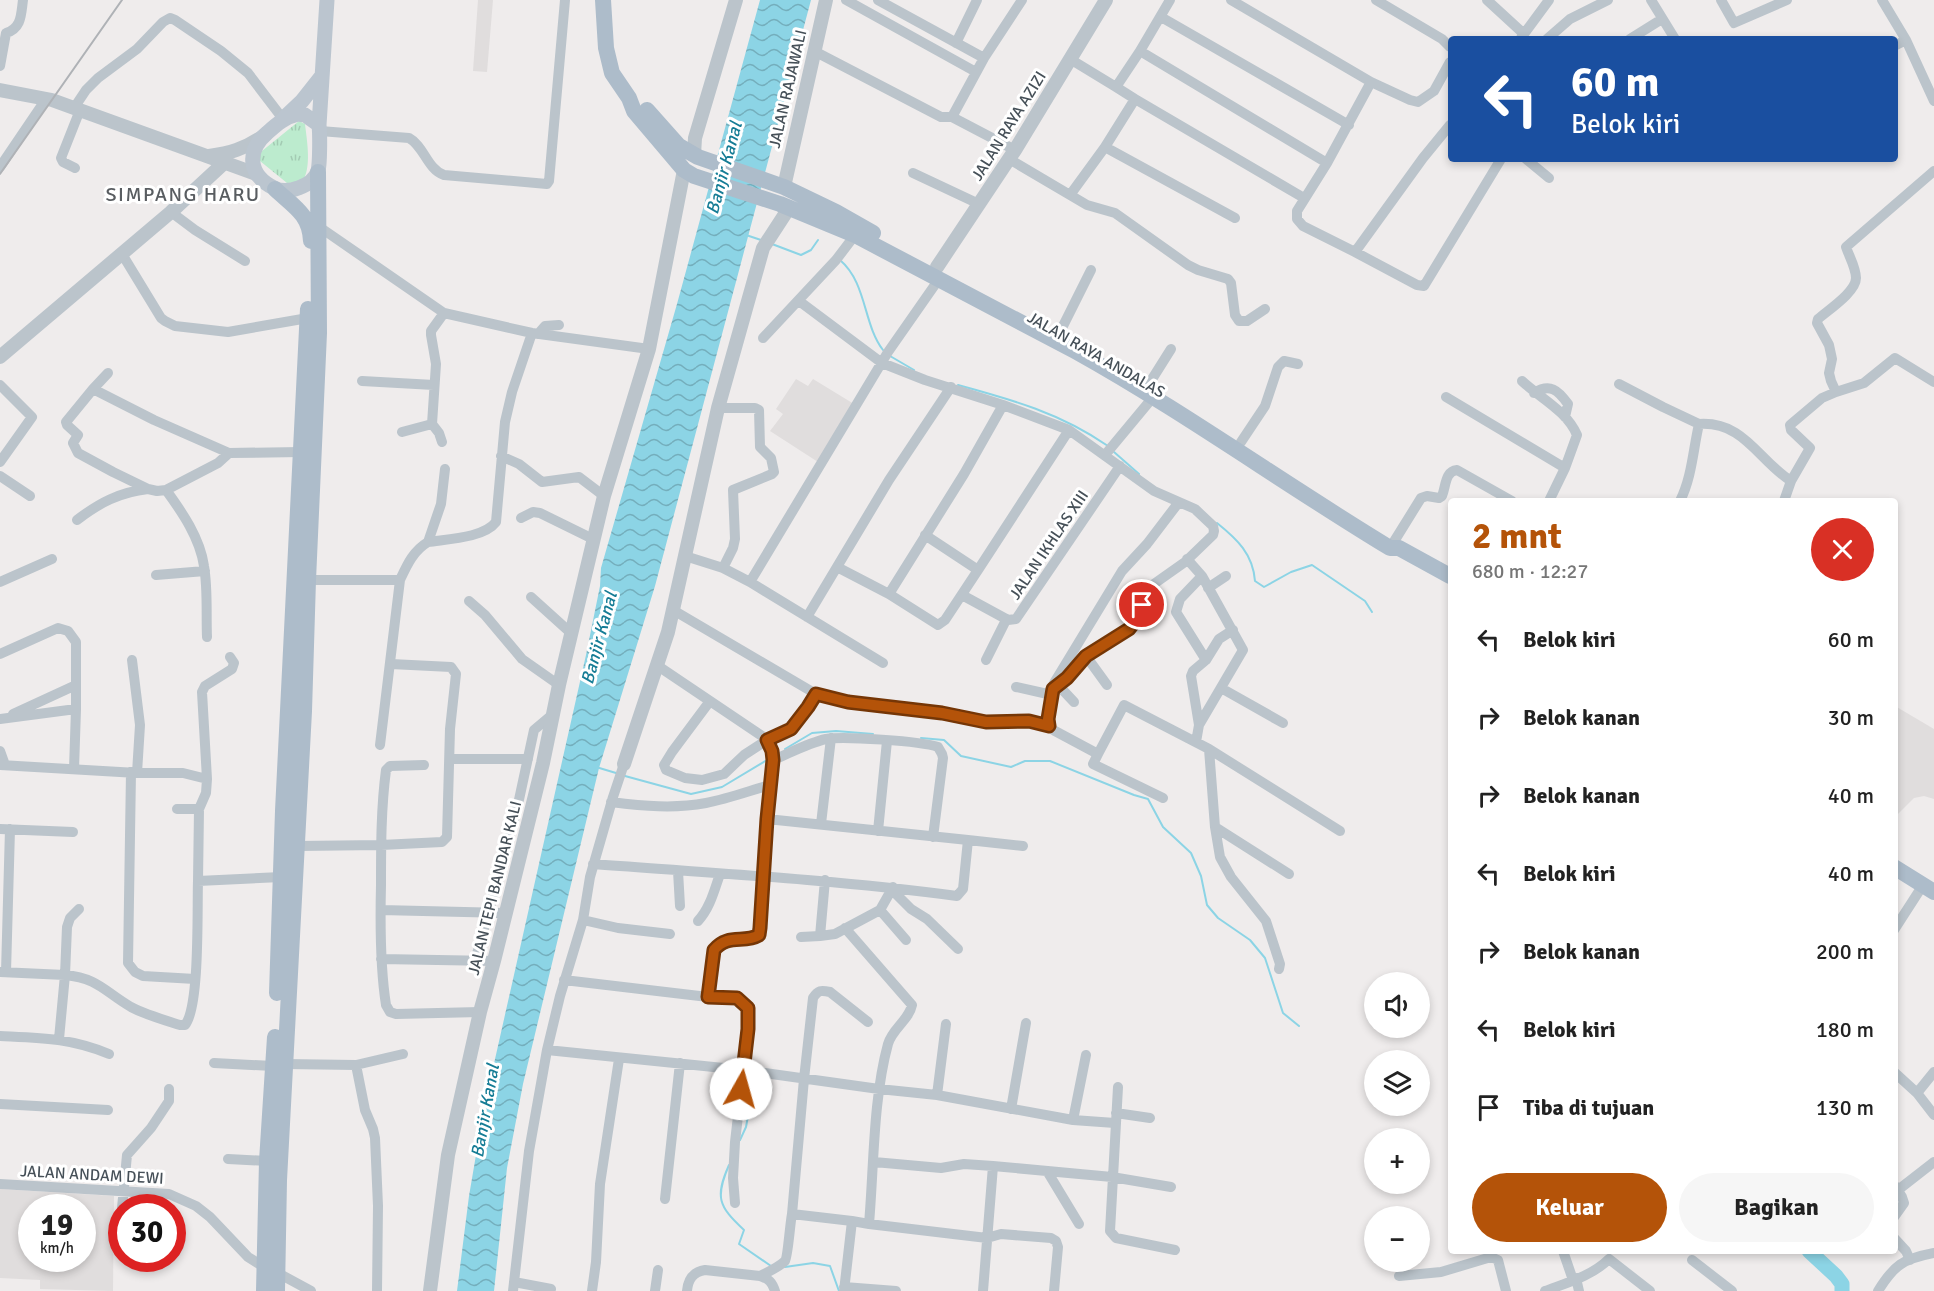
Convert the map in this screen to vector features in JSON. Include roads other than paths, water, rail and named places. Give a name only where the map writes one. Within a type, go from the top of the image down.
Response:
[{"type":"main road","points":[[264,1291],[271,1270],[283,985],[298,846],[296,731],[304,544],[319,333],[314,225],[327,0]]},
{"type":"main road","points":[[603,0],[606,48],[609,65],[616,82],[634,111],[689,173]]},
{"type":"main road","points":[[314,225],[293,204],[256,174],[252,160],[254,147],[262,137],[302,101],[321,76]]},
{"type":"main road","name":"JALAN RAYA ANDALAS","points":[[628,98],[642,105],[679,146],[696,150],[781,186],[836,212],[857,230]]},
{"type":"main road","points":[[284,118],[298,114],[305,115],[319,128]]},
{"type":"main road","points":[[275,189],[287,190],[302,187],[318,172]]},
{"type":"main road","name":"JALAN RAYA ANDALAS","points":[[689,173],[857,230],[1008,310],[1096,362],[1154,390],[1394,546],[1448,575]]},
{"type":"main road","points":[[283,985],[281,877],[308,580],[304,544],[301,452],[311,238],[314,225]]},
{"type":"main road","name":"JALAN RAYA ANDALAS","points":[[1008,310],[1060,332],[1241,442],[1316,496]]},
{"type":"main road","points":[[1901,867],[1930,887]]},
{"type":"main road","points":[[273,1180],[267,1161],[279,1065]]},
{"type":"main road","points":[[271,1270],[277,1291]]},
{"type":"street","points":[[0,66],[3,33],[18,26],[23,0]]},
{"type":"street","points":[[319,128],[409,138],[415,141],[434,169],[444,175],[547,184],[565,0]]},
{"type":"street","points":[[696,150],[736,0]]},
{"type":"street","name":"JALAN RAJAWALI","points":[[781,186],[826,0]]},
{"type":"street","points":[[846,0],[976,72]]},
{"type":"street","points":[[878,0],[984,58]]},
{"type":"street","points":[[956,43],[977,0]]},
{"type":"street","points":[[952,117],[984,58],[1022,0]]},
{"type":"street","name":"JALAN RAYA AZIZI","points":[[938,273],[1106,0]]},
{"type":"street","points":[[1116,87],[1170,0]]},
{"type":"street","points":[[1231,0],[1371,82],[1410,100],[1418,102],[1434,91],[1448,66]]},
{"type":"street","points":[[1376,0],[1442,39],[1448,45]]},
{"type":"street","points":[[1487,0],[1521,36]]},
{"type":"street","points":[[1523,36],[1549,0]]},
{"type":"street","points":[[1550,36],[1570,19],[1608,0]]},
{"type":"street","points":[[1651,0],[1673,36]]},
{"type":"street","points":[[1721,0],[1734,23],[1787,0]]},
{"type":"street","points":[[1882,0],[1906,40],[1934,101]]},
{"type":"street","points":[[1161,17],[1348,125]]},
{"type":"street","points":[[75,168],[63,162],[61,158],[77,109],[86,90],[170,18],[221,51],[248,73],[284,118]]},
{"type":"street","points":[[1635,36],[1662,19]]},
{"type":"street","points":[[906,33],[914,20]]},
{"type":"street","points":[[1898,44],[1906,40]]},
{"type":"street","points":[[814,51],[941,117],[952,117],[1012,154],[1070,195],[1087,205],[1115,213],[1188,265],[1228,279],[1231,283],[1235,315],[1239,321],[1247,321],[1265,309]]},
{"type":"street","points":[[1140,51],[1327,163]]},
{"type":"street","points":[[1070,59],[1304,198]]},
{"type":"street","points":[[1371,82],[1327,163],[1297,211],[1299,224],[1417,285],[1424,286],[1499,162]]},
{"type":"street","points":[[0,90],[46,99],[77,109],[256,174]]},
{"type":"street","points":[[0,167],[46,99]]},
{"type":"street","points":[[1070,195],[1105,147],[1135,99]]},
{"type":"street","points":[[1354,252],[1448,127]]},
{"type":"street","points":[[207,156],[231,153],[262,137]]},
{"type":"street","points":[[1436,142],[1448,141]]},
{"type":"street","points":[[1105,147],[1234,218]]},
{"type":"street","points":[[1530,162],[1549,178]]},
{"type":"street","points":[[0,357],[171,212],[224,163]]},
{"type":"street","points":[[1836,392],[1829,373],[1832,359],[1829,345],[1817,323],[1818,319],[1844,297],[1856,282],[1856,275],[1846,247],[1934,171]]},
{"type":"street","name":"JALAN TEPI BANDAR KALI","points":[[430,1291],[448,1155],[480,1012],[543,763],[604,496],[650,349],[689,173]]},
{"type":"street","points":[[913,173],[979,204]]},
{"type":"street","points":[[551,1288],[513,1287],[528,1151],[547,1050],[564,980],[583,921],[593,864],[612,799],[658,666],[673,610],[718,408],[766,242],[784,206]]},
{"type":"street","points":[[171,212],[245,261]]},
{"type":"street","points":[[314,225],[444,313],[535,334],[650,349]]},
{"type":"street","points":[[764,338],[838,256],[857,230]]},
{"type":"street","points":[[122,254],[161,318],[169,324],[228,332],[308,318]]},
{"type":"street","points":[[1060,332],[1091,270]]},
{"type":"street","points":[[750,582],[938,273]]},
{"type":"street","points":[[799,301],[885,358],[925,380],[1003,405],[1069,430],[1108,451],[1120,466],[1154,492],[1195,509],[1212,524],[1213,535],[1187,560],[1150,586],[1136,620],[1129,629],[1086,656],[1054,690]]},
{"type":"street","points":[[442,442],[440,433],[432,424],[436,364],[431,331],[444,313]]},
{"type":"street","points":[[380,745],[400,580],[410,559],[420,547],[428,542],[476,534],[493,526],[496,522],[501,456],[508,406],[535,334],[547,325],[559,325]]},
{"type":"street","points":[[1108,451],[1154,390],[1171,349]]},
{"type":"street","points":[[1785,498],[1791,481],[1810,448],[1791,430],[1792,422],[1822,398],[1864,383],[1895,358],[1934,382]]},
{"type":"street","points":[[1241,442],[1267,402],[1278,367],[1284,361],[1299,364]]},
{"type":"street","points":[[108,373],[66,422],[78,435],[74,447],[78,453],[156,491],[165,490],[218,463],[229,453]]},
{"type":"street","points":[[362,381],[434,385]]},
{"type":"street","points":[[1522,381],[1534,393],[1548,387],[1555,390],[1568,404],[1565,417],[1573,425],[1577,435],[1550,498]]},
{"type":"street","points":[[1619,384],[1699,424],[1710,423],[1734,431],[1750,442],[1781,475],[1791,481]]},
{"type":"street","points":[[0,385],[32,417],[0,462]]},
{"type":"street","points":[[807,617],[889,480],[951,387]]},
{"type":"street","points":[[93,389],[154,420],[229,453],[301,452]]},
{"type":"street","points":[[1446,397],[1565,468]]},
{"type":"street","points":[[889,594],[964,474],[1003,405]]},
{"type":"street","points":[[718,408],[758,409],[760,447],[771,458],[774,472],[733,490],[735,539],[723,568]]},
{"type":"street","points":[[402,432],[432,424]]},
{"type":"street","points":[[1681,498],[1688,484],[1699,424]]},
{"type":"street","points":[[837,567],[889,594],[938,625],[943,622],[962,595],[1069,430]]},
{"type":"street","points":[[501,456],[519,464],[542,482],[579,477],[604,496]]},
{"type":"street","name":"JALAN IKHLAS XIII","points":[[962,595],[1006,620],[1014,620],[1020,615],[1120,466]]},
{"type":"street","points":[[428,542],[441,504],[445,469]]},
{"type":"street","points":[[1394,546],[1420,498],[1442,496],[1449,473],[1453,470],[1457,470],[1507,498]]},
{"type":"street","points":[[0,476],[30,496]]},
{"type":"street","points":[[77,520],[92,508],[109,499],[133,490],[148,489]]},
{"type":"street","points":[[165,490],[176,504],[201,553],[205,571],[207,638]]},
{"type":"street","points":[[1049,726],[1048,719],[1054,683],[1122,571],[1148,544],[1179,502]]},
{"type":"street","points":[[521,518],[533,512],[540,513],[595,540]]},
{"type":"street","points":[[925,535],[978,570]]},
{"type":"street","points":[[685,556],[723,568],[750,582],[884,663]]},
{"type":"street","points":[[0,582],[52,559]]},
{"type":"street","points":[[1187,560],[1202,576],[1242,646],[1242,652],[1199,724]]},
{"type":"street","points":[[156,575],[205,571]]},
{"type":"street","points":[[1202,576],[1180,599],[1176,612],[1206,660]]},
{"type":"street","points":[[1208,588],[1226,576]]},
{"type":"street","points":[[308,580],[400,580]]},
{"type":"street","points":[[531,597],[572,634]]},
{"type":"street","points":[[469,601],[485,615],[522,659],[559,685]]},
{"type":"street","points":[[673,610],[816,694],[848,702],[942,713],[986,722],[1029,721],[1049,726],[1098,754]]},
{"type":"street","points":[[986,660],[1006,620]]},
{"type":"street","points":[[0,654],[54,629],[63,629],[73,635],[76,642],[74,769]]},
{"type":"street","points":[[1196,742],[1199,724],[1191,679],[1194,671],[1206,660],[1219,639],[1233,630]]},
{"type":"street","points":[[1086,656],[1107,685]]},
{"type":"street","points":[[73,832],[5,829],[3,972],[80,977],[95,982],[134,1008],[185,1025],[193,1000],[195,979],[199,809],[206,793],[207,778],[202,692],[205,686],[232,669],[234,663],[230,657]]},
{"type":"street","points":[[132,660],[140,725],[134,772],[128,963],[135,972],[143,976],[195,979]]},
{"type":"street","points":[[298,846],[381,845],[445,840],[448,828],[450,729],[455,671],[451,668],[391,664]]},
{"type":"street","points":[[658,666],[767,740],[773,756],[759,935],[755,938],[724,941],[714,950],[708,997]]},
{"type":"street","points":[[3,718],[76,686]]},
{"type":"street","points":[[1016,687],[1054,690],[1074,702]]},
{"type":"street","points":[[1221,688],[1283,723]]},
{"type":"street","points":[[710,701],[672,752],[664,765],[666,770],[685,778],[702,780],[724,774],[741,757],[767,740],[791,729],[816,694]]},
{"type":"street","points":[[1163,798],[1093,764],[1124,705],[1209,749],[1340,831]]},
{"type":"street","points":[[3,718],[76,709]]},
{"type":"street","points":[[475,961],[517,809],[534,730],[553,714]]},
{"type":"street","points":[[773,756],[831,738],[938,747],[942,754],[933,837]]},
{"type":"street","points":[[821,824],[831,738]]},
{"type":"street","points":[[878,831],[887,741]]},
{"type":"street","points":[[1209,749],[1215,827],[1222,863],[1245,897],[1266,921],[1281,966],[1279,969]]},
{"type":"street","points":[[0,751],[2,765],[183,773],[207,778]]},
{"type":"street","points":[[450,759],[528,759]]},
{"type":"street","points":[[424,765],[390,766],[386,770],[382,799],[381,845],[381,959],[386,1005],[390,1012],[402,1014],[480,1012]]},
{"type":"street","points":[[612,799],[652,807],[689,806],[709,803],[770,785]]},
{"type":"street","points":[[177,810],[199,809]]},
{"type":"street","points":[[767,819],[1023,846]]},
{"type":"street","points":[[1215,827],[1288,874]]},
{"type":"street","points":[[593,864],[825,880],[957,896],[963,889],[968,840]]},
{"type":"street","points":[[678,871],[680,906]]},
{"type":"street","points":[[698,921],[709,905],[720,874]]},
{"type":"street","points":[[198,881],[281,877]]},
{"type":"street","points":[[820,936],[825,880]]},
{"type":"street","points":[[1898,925],[1930,887]]},
{"type":"street","points":[[801,937],[832,935],[880,910],[892,889]]},
{"type":"street","points":[[892,889],[912,911],[929,921],[958,949]]},
{"type":"street","points":[[59,1039],[67,927],[70,918],[79,909]]},
{"type":"street","points":[[381,910],[506,913]]},
{"type":"street","points":[[880,910],[906,940]]},
{"type":"street","points":[[583,921],[670,934]]},
{"type":"street","points":[[845,928],[912,1005],[890,1037],[879,1089],[869,1224]]},
{"type":"street","points":[[381,959],[494,962]]},
{"type":"street","points":[[564,980],[708,997],[737,998],[748,1008],[748,1029],[735,1143],[733,1178],[735,1203]]},
{"type":"street","points":[[687,1291],[691,1276],[698,1271],[763,1274],[782,1263],[787,1257],[813,998],[817,992],[822,990],[830,992],[868,1022]]},
{"type":"street","points":[[1011,1109],[1026,1023]]},
{"type":"street","points":[[938,1095],[946,1024]]},
{"type":"street","points":[[0,1036],[59,1039],[110,1054]]},
{"type":"street","points":[[547,1050],[938,1095],[1073,1120],[1150,1118]]},
{"type":"street","points":[[214,1063],[356,1065],[403,1054]]},
{"type":"street","points":[[1073,1120],[1086,1055]]},
{"type":"street","points":[[592,1291],[596,1262],[600,1184],[619,1059]]},
{"type":"street","points":[[665,1199],[680,1064]]},
{"type":"street","points":[[356,1065],[365,1110],[375,1138],[378,1206],[377,1291]]},
{"type":"street","points":[[1917,1093],[1934,1072]]},
{"type":"street","points":[[1898,1076],[1917,1093],[1934,1115]]},
{"type":"street","points":[[1118,1087],[1110,1228],[1114,1236],[1175,1250]]},
{"type":"street","points":[[123,1194],[127,1155],[169,1101],[169,1089]]},
{"type":"street","points":[[0,1104],[108,1110]]},
{"type":"street","points":[[228,1159],[267,1161]]},
{"type":"street","points":[[874,1162],[941,1168],[963,1164],[993,1166],[1112,1177],[1172,1186]]},
{"type":"street","points":[[1898,1187],[1934,1162]]},
{"type":"street","points":[[983,1291],[993,1166]]},
{"type":"street","points":[[1047,1171],[1079,1224]]},
{"type":"street","name":"JALAN ANDAM DEWI","points":[[0,1184],[170,1194],[188,1201],[210,1217],[248,1257],[311,1291]]},
{"type":"street","points":[[1898,1192],[1904,1203],[1898,1211]]},
{"type":"street","points":[[792,1214],[987,1238],[1001,1234],[1053,1239],[1058,1247],[1054,1291]]},
{"type":"street","points":[[852,1221],[844,1289],[896,1291]]},
{"type":"street","points":[[1898,1242],[1910,1260]]},
{"type":"street","points":[[1878,1291],[1891,1271],[1898,1266],[1934,1253]]},
{"type":"street","points":[[1564,1254],[1580,1291]]},
{"type":"street","points":[[1545,1291],[1591,1272],[1609,1255],[1650,1291]]},
{"type":"street","points":[[1399,1276],[1441,1272],[1495,1257],[1498,1260],[1506,1291]]},
{"type":"street","points":[[1692,1260],[1732,1291]]},
{"type":"street","points":[[655,1291],[658,1270]]},
{"type":"street","points":[[763,1274],[773,1284],[775,1291]]},
{"type":"water","name":"Banjir Kanal","points":[[760,0],[811,0],[655,586],[599,768],[523,1084],[507,1168],[494,1291],[457,1291],[469,1196],[484,1108],[586,655],[600,586],[601,568],[677,304]]},
{"type":"waterway","points":[[746,235],[761,240]]},
{"type":"waterway","points":[[772,244],[801,255],[811,250],[818,240]]},
{"type":"waterway","points":[[840,260],[855,280],[872,328],[883,350]]},
{"type":"waterway","points":[[890,356],[914,370]]},
{"type":"waterway","points":[[958,385],[1017,402],[1054,416],[1108,446]]},
{"type":"waterway","points":[[1114,452],[1139,474]]},
{"type":"waterway","points":[[1217,523],[1243,548],[1254,571],[1255,581],[1264,587],[1291,572],[1312,565],[1365,601],[1372,612]]},
{"type":"waterway","points":[[785,749],[812,733],[836,731],[873,734]]},
{"type":"waterway","points":[[921,738],[944,740],[961,756],[1011,767],[1025,761],[1050,761],[1148,799],[1163,827],[1191,853],[1201,876],[1207,905],[1218,918],[1250,940],[1265,958],[1283,1013],[1299,1026]]},
{"type":"waterway","points":[[625,776],[691,794],[722,787],[767,760]]},
{"type":"waterway","points":[[596,767],[616,773]]},
{"type":"waterway","points":[[740,1140],[746,1127],[750,1105]]},
{"type":"waterway","points":[[729,1165],[721,1193],[724,1207],[744,1230],[739,1244],[771,1266]]},
{"type":"waterway","points":[[1812,1254],[1836,1276],[1842,1284],[1842,1291]]},
{"type":"waterway","points":[[785,1267],[813,1263],[830,1266],[839,1291]]},
{"type":"railway","points":[[0,174],[122,0]]},
{"type":"district","name":"SIMPANG HARU","points":[[183,194]]}]
